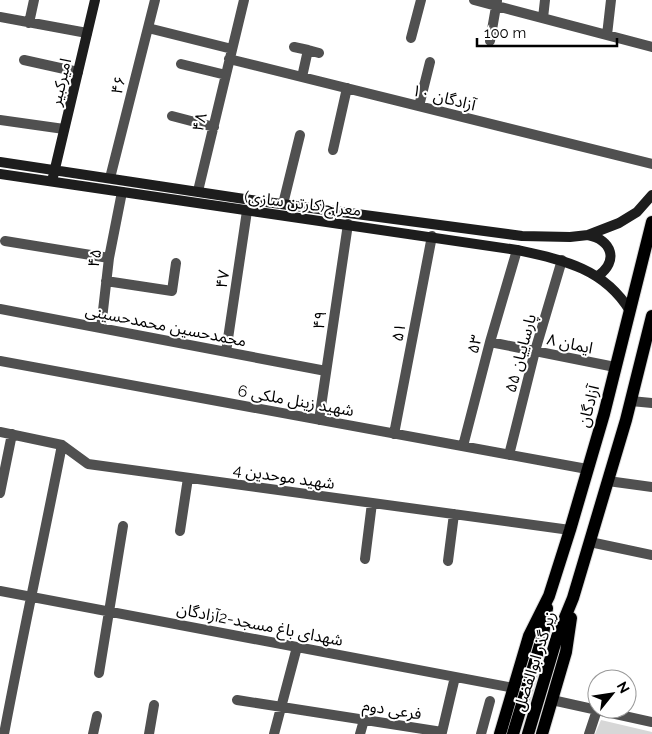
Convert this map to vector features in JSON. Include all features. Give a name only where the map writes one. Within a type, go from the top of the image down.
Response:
[{"type":"main road","name":"آزادگان","points":[[549,596],[587,469],[652,222]]},
{"type":"main road","points":[[542,734],[566,652],[573,598],[631,401],[652,316]]},
{"type":"main road","points":[[500,734],[529,636],[549,596]]},
{"type":"main road","name":"زیر گذر ابوالفضل","points":[[513,734],[543,635],[549,596]]},
{"type":"main road","name":"زیر گذر ابوالفضل","points":[[528,734],[557,637],[573,598]]},
{"type":"street","points":[[29,23],[34,0]]},
{"type":"street","name":"امیرکبیر","points":[[52,182],[95,0]]},
{"type":"street","name":"۴۶","points":[[110,178],[155,0]]},
{"type":"street","name":"۴۸","points":[[198,192],[244,0]]},
{"type":"street","points":[[411,38],[421,0]]},
{"type":"street","points":[[474,0],[497,3],[543,18],[652,47]]},
{"type":"street","points":[[543,18],[546,0]]},
{"type":"street","points":[[607,35],[610,0]]},
{"type":"street","points":[[490,41],[497,3]]},
{"type":"street","points":[[0,17],[87,34]]},
{"type":"street","name":"۱۰ آزادگان","points":[[148,28],[302,77],[652,164]]},
{"type":"street","points":[[294,47],[319,53]]},
{"type":"street","points":[[302,77],[308,50]]},
{"type":"street","points":[[24,60],[78,72]]},
{"type":"street","points":[[419,106],[430,62]]},
{"type":"street","points":[[181,64],[226,75]]},
{"type":"street","points":[[333,150],[347,88]]},
{"type":"street","points":[[172,116],[214,127]]},
{"type":"street","points":[[0,120],[64,129]]},
{"type":"street","points":[[283,204],[300,136]]},
{"type":"street","name":"معراج(کارتن سازی)","points":[[0,162],[198,192],[522,236],[570,237],[588,235],[619,223],[637,212],[652,195]]},
{"type":"street","name":"معراج(کارتن سازی)","points":[[0,174],[518,250],[562,260],[598,276],[619,293],[630,311]]},
{"type":"street","name":"۴۵","points":[[101,328],[109,258],[122,192]]},
{"type":"street","name":"۴۷","points":[[226,352],[247,211]]},
{"type":"street","name":"۴۹","points":[[320,420],[348,224]]},
{"type":"street","points":[[588,235],[597,237],[605,243],[610,251],[610,261],[607,270],[598,276]]},
{"type":"street","name":"۵۱","points":[[394,434],[432,236]]},
{"type":"street","points":[[5,241],[109,258]]},
{"type":"street","name":"۵۳","points":[[463,446],[490,342],[518,250]]},
{"type":"street","name":"پارساییان ۵۵","points":[[508,455],[535,351],[562,260]]},
{"type":"street","points":[[106,281],[172,291],[176,263]]},
{"type":"street","name":"محمدحسین محمدحسینی","points":[[0,309],[326,371]]},
{"type":"street","name":"۸ ایمان","points":[[490,342],[615,367]]},
{"type":"street","name":"6 شهید زینل ملکی","points":[[0,361],[587,469]]},
{"type":"street","points":[[631,401],[652,403]]},
{"type":"street","name":"4 شهید موحدین","points":[[0,432],[62,445],[88,464],[570,530]]},
{"type":"street","points":[[0,494],[12,434]]},
{"type":"street","points":[[4,734],[3,718],[32,596],[62,445]]},
{"type":"street","points":[[180,531],[188,478]]},
{"type":"street","points":[[608,481],[652,487]]},
{"type":"street","points":[[365,559],[372,503]]},
{"type":"street","points":[[448,561],[454,514]]},
{"type":"street","points":[[99,673],[123,526]]},
{"type":"street","points":[[590,542],[652,555]]},
{"type":"street","name":"شهدای‌ باغ مسجد-2آزادگان","points":[[0,591],[514,688]]},
{"type":"street","points":[[276,734],[297,646]]},
{"type":"street","name":"فرعی دوم","points":[[237,700],[442,732],[455,677]]},
{"type":"street","points":[[552,700],[587,708]]},
{"type":"street","points":[[481,734],[490,701]]},
{"type":"street","points":[[149,734],[154,705]]},
{"type":"street","points":[[487,714],[505,718]]},
{"type":"street","points":[[93,734],[97,716]]},
{"type":"street","points":[[588,734],[594,719]]},
{"type":"street","points":[[637,719],[652,722]]},
{"type":"street","points":[[360,734],[364,720]]},
{"type":"shaded area","points":[[601,720],[652,732],[652,734],[595,734]]}]
